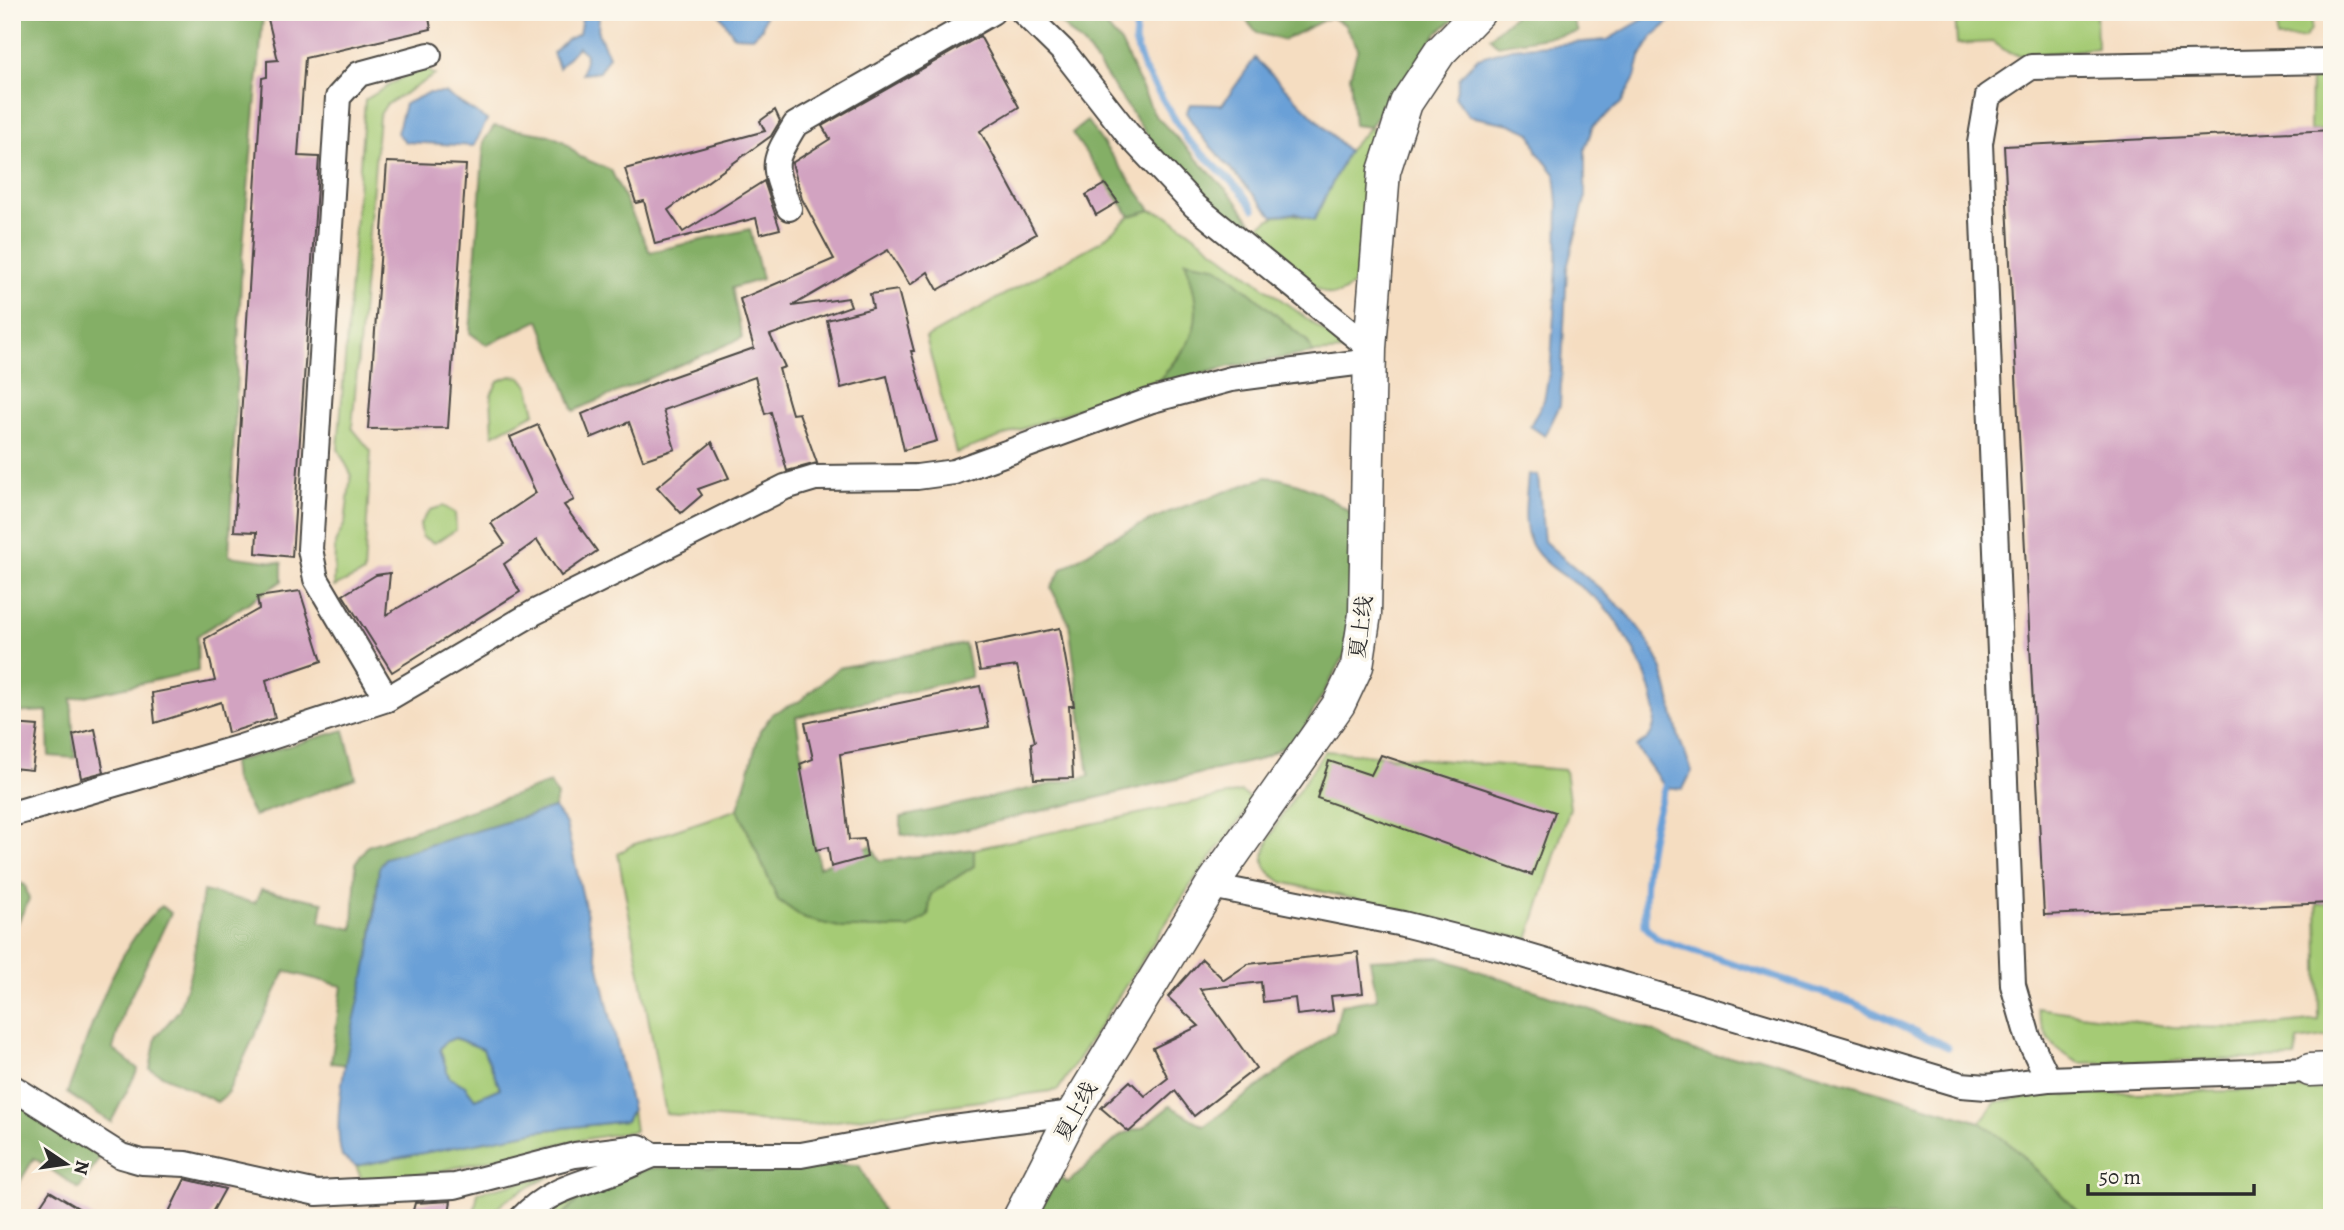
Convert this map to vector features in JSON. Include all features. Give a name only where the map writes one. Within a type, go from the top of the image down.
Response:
[{"type":"street","points":[[789,208],[774,166],[778,153],[795,125],[992,12]]},
{"type":"street","points":[[1023,12],[1063,51],[1127,133],[1195,206],[1370,354]]},
{"type":"street","name":"夏上线","points":[[1019,1218],[1073,1113],[1211,886],[1339,704],[1357,666],[1365,614],[1370,354],[1384,171],[1394,133],[1406,103],[1440,52],[1479,12]]},
{"type":"street","points":[[387,699],[316,579],[310,549],[338,97],[359,74],[429,55]]},
{"type":"street","points":[[2048,1079],[2028,1037],[2013,985],[1980,143],[1989,96],[2031,67],[2332,61]]},
{"type":"street","points":[[12,814],[241,747],[387,699],[535,612],[785,486],[815,478],[917,477],[954,472],[1149,401],[1231,379],[1370,354]]},
{"type":"street","points":[[1211,886],[1403,924],[1503,949],[1961,1085],[1987,1087],[2048,1079],[2321,1069]]},
{"type":"street","points":[[12,1087],[121,1156],[142,1162],[186,1164],[317,1193],[455,1186],[575,1155],[639,1147],[653,1155]]},
{"type":"street","points":[[522,1218],[537,1202],[556,1190],[610,1174],[653,1155],[802,1155],[937,1130],[1073,1113]]},
{"type":"green space","points":[[12,12],[281,12],[263,17],[242,258],[229,556],[282,563],[282,581],[197,636],[198,671],[71,699],[75,758],[49,756],[47,711],[12,713]]},
{"type":"green space","points":[[1049,12],[1094,12],[1121,43],[1154,114],[1234,198],[1253,224],[1241,228],[1182,174],[1147,135],[1089,51]]},
{"type":"green space","points":[[1249,12],[1463,12],[1437,33],[1370,127],[1354,125],[1350,76],[1358,48],[1344,24],[1330,17],[1284,40],[1257,33],[1245,19]]},
{"type":"green space","points":[[1518,12],[1570,12],[1578,32],[1497,45],[1490,37]]},
{"type":"green space","points":[[1955,12],[2096,12],[2097,48],[2026,56],[2009,53],[1993,42],[1957,44]]},
{"type":"green space","points":[[2277,12],[2312,12],[2311,29],[2304,38],[2277,39]]},
{"type":"green space","points":[[421,66],[435,75],[386,105],[379,116],[352,428],[371,451],[364,573],[334,587],[335,543],[345,523],[351,474],[338,449],[365,100]]},
{"type":"green space","points":[[2332,72],[2332,130],[2310,131],[2311,73]]},
{"type":"green space","points":[[1087,121],[1151,210],[1130,216],[1072,133]]},
{"type":"green space","points":[[494,126],[549,135],[563,141],[580,157],[611,170],[650,252],[750,229],[762,279],[732,288],[742,338],[574,411],[539,320],[487,345],[470,333],[484,141]]},
{"type":"green space","points":[[1370,127],[1379,136],[1368,190],[1355,283],[1341,293],[1331,294],[1312,285],[1248,235],[1278,215],[1294,214],[1314,220],[1348,151]]},
{"type":"green space","points":[[1151,210],[1167,215],[1337,341],[1343,351],[1313,353],[1307,341],[1186,261],[1197,296],[1198,317],[1189,342],[1160,379],[956,453],[926,338],[1101,241],[1130,216]]},
{"type":"green space","points":[[1185,261],[1214,266],[1229,275],[1307,341],[1313,353],[1228,367],[1164,384],[1160,379],[1183,351],[1195,325],[1195,297]]},
{"type":"green space","points":[[511,376],[521,377],[529,387],[535,413],[493,435],[491,395],[498,381]]},
{"type":"green space","points":[[1266,477],[1289,481],[1310,489],[1350,512],[1354,590],[1346,653],[1298,739],[1258,760],[922,839],[901,834],[901,817],[1089,776],[1069,623],[1051,588],[1062,569],[1110,539],[1169,512]]},
{"type":"green space","points":[[443,506],[455,513],[456,530],[434,543],[422,537],[420,524],[430,510]]},
{"type":"green space","points":[[965,644],[971,677],[796,717],[819,867],[871,846],[880,861],[974,849],[974,866],[931,894],[928,916],[909,928],[843,928],[805,919],[778,900],[738,809],[760,731],[773,713],[800,701],[838,668]]},
{"type":"green space","points":[[344,730],[356,778],[254,816],[234,780],[232,762]]},
{"type":"green space","points":[[1325,751],[1565,770],[1570,808],[1528,940],[1282,882],[1271,874],[1264,861],[1267,845],[1281,818]]},
{"type":"green space","points":[[550,783],[557,796],[554,808],[385,858],[379,868],[370,951],[347,1065],[331,1063],[342,986],[285,971],[227,1094],[217,1102],[150,1069],[156,1037],[179,1010],[192,968],[203,891],[255,903],[261,890],[323,902],[320,922],[353,929],[356,863],[367,846]]},
{"type":"green space","points":[[1241,792],[1254,801],[1192,883],[1058,1090],[808,1125],[666,1114],[618,854],[632,845],[738,809],[778,900],[843,928],[909,928],[928,916],[931,894],[974,866],[974,849]]},
{"type":"green space","points":[[12,880],[25,885],[29,899],[12,935]]},
{"type":"green space","points":[[2332,903],[2332,1036],[2298,1041],[2295,1058],[2080,1063],[2062,1053],[2051,1042],[2043,1027],[2037,1008],[2173,1027],[2246,1028],[2319,1020],[2317,904]]},
{"type":"green space","points":[[161,906],[171,913],[124,1010],[113,1049],[138,1069],[111,1122],[67,1093],[115,970],[143,925]]},
{"type":"green space","points":[[1438,957],[1655,1032],[1691,1050],[1717,1056],[1757,1056],[1980,1122],[2011,1145],[2085,1218],[1034,1218],[1060,1177],[1068,1183],[1122,1134],[1142,1128],[1170,1106],[1204,1126],[1335,1031],[1341,1005],[1377,999],[1370,960]]},
{"type":"green space","points":[[455,1038],[483,1049],[500,1088],[475,1099],[465,1086],[449,1077],[440,1049],[445,1042]]},
{"type":"green space","points":[[2332,1089],[2332,1218],[2085,1218],[2017,1151],[1980,1122],[1996,1102],[2040,1095]]},
{"type":"green space","points":[[12,1100],[100,1157],[79,1189],[34,1158],[12,1195]]},
{"type":"green space","points":[[632,1110],[635,1131],[573,1141],[432,1173],[362,1180],[356,1166],[538,1131],[626,1121]]},
{"type":"green space","points":[[859,1165],[882,1210],[882,1218],[559,1218],[586,1193],[648,1168]]},
{"type":"green space","points":[[553,1175],[510,1198],[490,1218],[473,1218],[478,1192]]},
{"type":"green space","points":[[585,1194],[559,1218],[539,1218],[546,1210]]},
{"type":"water","points":[[583,12],[599,12],[598,33],[609,56],[599,72],[582,74],[586,54],[578,47],[559,68],[553,53],[566,40],[579,34]]},
{"type":"water","points":[[718,12],[766,12],[762,28],[753,37],[734,36]]},
{"type":"water","points":[[1656,12],[1681,12],[1653,36],[1640,57],[1635,78],[1621,103],[1593,126],[1585,149],[1585,199],[1567,268],[1560,405],[1545,436],[1530,426],[1544,400],[1551,362],[1557,265],[1558,202],[1555,174],[1538,153],[1531,133],[1510,124],[1469,116],[1455,97],[1460,77],[1478,58],[1512,48],[1607,40]]},
{"type":"water","points":[[1255,58],[1348,151],[1314,220],[1295,213],[1273,216],[1203,138],[1186,113],[1190,104],[1222,105]]},
{"type":"water","points":[[428,93],[445,93],[487,120],[474,146],[406,142],[397,133],[405,104]]},
{"type":"water","points":[[1528,474],[1538,476],[1544,541],[1623,610],[1649,643],[1659,662],[1678,735],[1692,771],[1683,789],[1665,787],[1636,747],[1649,737],[1654,724],[1654,707],[1643,669],[1623,632],[1596,598],[1546,562],[1531,543],[1525,518]]},
{"type":"water","points":[[554,808],[566,824],[632,1110],[626,1121],[538,1131],[356,1166],[342,1157],[339,1111],[346,1057],[371,943],[379,868],[385,858]],"holes":[[[455,1038],[483,1049],[500,1088],[475,1099],[465,1086],[449,1077],[440,1049],[445,1042]]]},
{"type":"building","points":[[297,12],[428,12],[431,29],[305,58],[298,156],[319,157],[292,557],[256,553],[257,532],[234,531],[262,78],[267,77],[267,61],[278,60],[268,19]]},
{"type":"building","points":[[980,36],[1019,107],[980,131],[1036,234],[938,290],[928,272],[910,285],[888,250],[792,306],[848,298],[851,306],[770,335],[785,367],[779,369],[792,414],[799,413],[817,463],[787,471],[771,412],[765,414],[755,377],[663,410],[675,449],[643,460],[629,422],[591,438],[582,414],[660,381],[754,348],[740,299],[834,259],[802,199],[792,163],[830,139],[822,126]]},
{"type":"building","points":[[775,110],[780,121],[771,136],[668,210],[683,232],[764,181],[780,229],[760,234],[756,218],[655,244],[644,201],[636,203],[625,169],[765,131],[760,121]]},
{"type":"building","points":[[2332,130],[2332,903],[2044,915],[2004,146]]},
{"type":"building","points":[[387,162],[466,165],[448,428],[368,429]]},
{"type":"building","points":[[1105,184],[1118,202],[1096,215],[1086,195]]},
{"type":"building","points":[[898,290],[914,351],[911,351],[937,441],[904,450],[887,376],[841,388],[827,320],[873,308],[870,294]]},
{"type":"building","points":[[538,425],[574,500],[564,505],[597,551],[561,576],[537,540],[504,564],[520,592],[392,672],[343,595],[376,575],[390,573],[386,615],[505,544],[491,523],[536,493],[510,437]]},
{"type":"building","points":[[712,442],[729,478],[698,489],[702,495],[681,513],[657,487]]},
{"type":"building","points":[[300,591],[322,661],[266,680],[275,718],[228,733],[221,702],[155,723],[152,693],[215,681],[205,639],[259,609],[257,597]]},
{"type":"building","points":[[1060,628],[1074,706],[1069,706],[1073,778],[1034,779],[1031,743],[1035,742],[1017,666],[980,671],[975,645]]},
{"type":"building","points":[[980,686],[989,727],[840,754],[849,840],[864,839],[867,857],[831,867],[828,847],[816,850],[800,764],[813,759],[805,723]]},
{"type":"building","points":[[12,724],[38,726],[32,770],[12,768]]},
{"type":"building","points":[[95,729],[104,772],[81,778],[73,735]]},
{"type":"building","points":[[1381,755],[1555,812],[1532,875],[1317,798],[1329,761],[1371,775]]},
{"type":"building","points":[[1358,952],[1363,993],[1331,996],[1333,1011],[1297,1015],[1295,998],[1263,1002],[1261,982],[1200,989],[1256,1068],[1194,1116],[1175,1091],[1129,1132],[1101,1108],[1130,1081],[1145,1096],[1168,1078],[1153,1048],[1199,1026],[1168,997],[1202,959],[1224,980],[1248,964]]},
{"type":"building","points":[[185,1179],[225,1189],[209,1218],[166,1218]]},
{"type":"building","points":[[50,1191],[95,1218],[32,1218]]},
{"type":"building","points":[[451,1201],[448,1218],[411,1218],[415,1203]]},
{"type":"waterway","points":[[1137,12],[1135,42],[1143,67],[1187,139],[1241,191],[1254,209]]},
{"type":"waterway","points":[[1665,787],[1651,839],[1645,889],[1645,926],[1658,939],[1854,1003],[1948,1047]]}]
